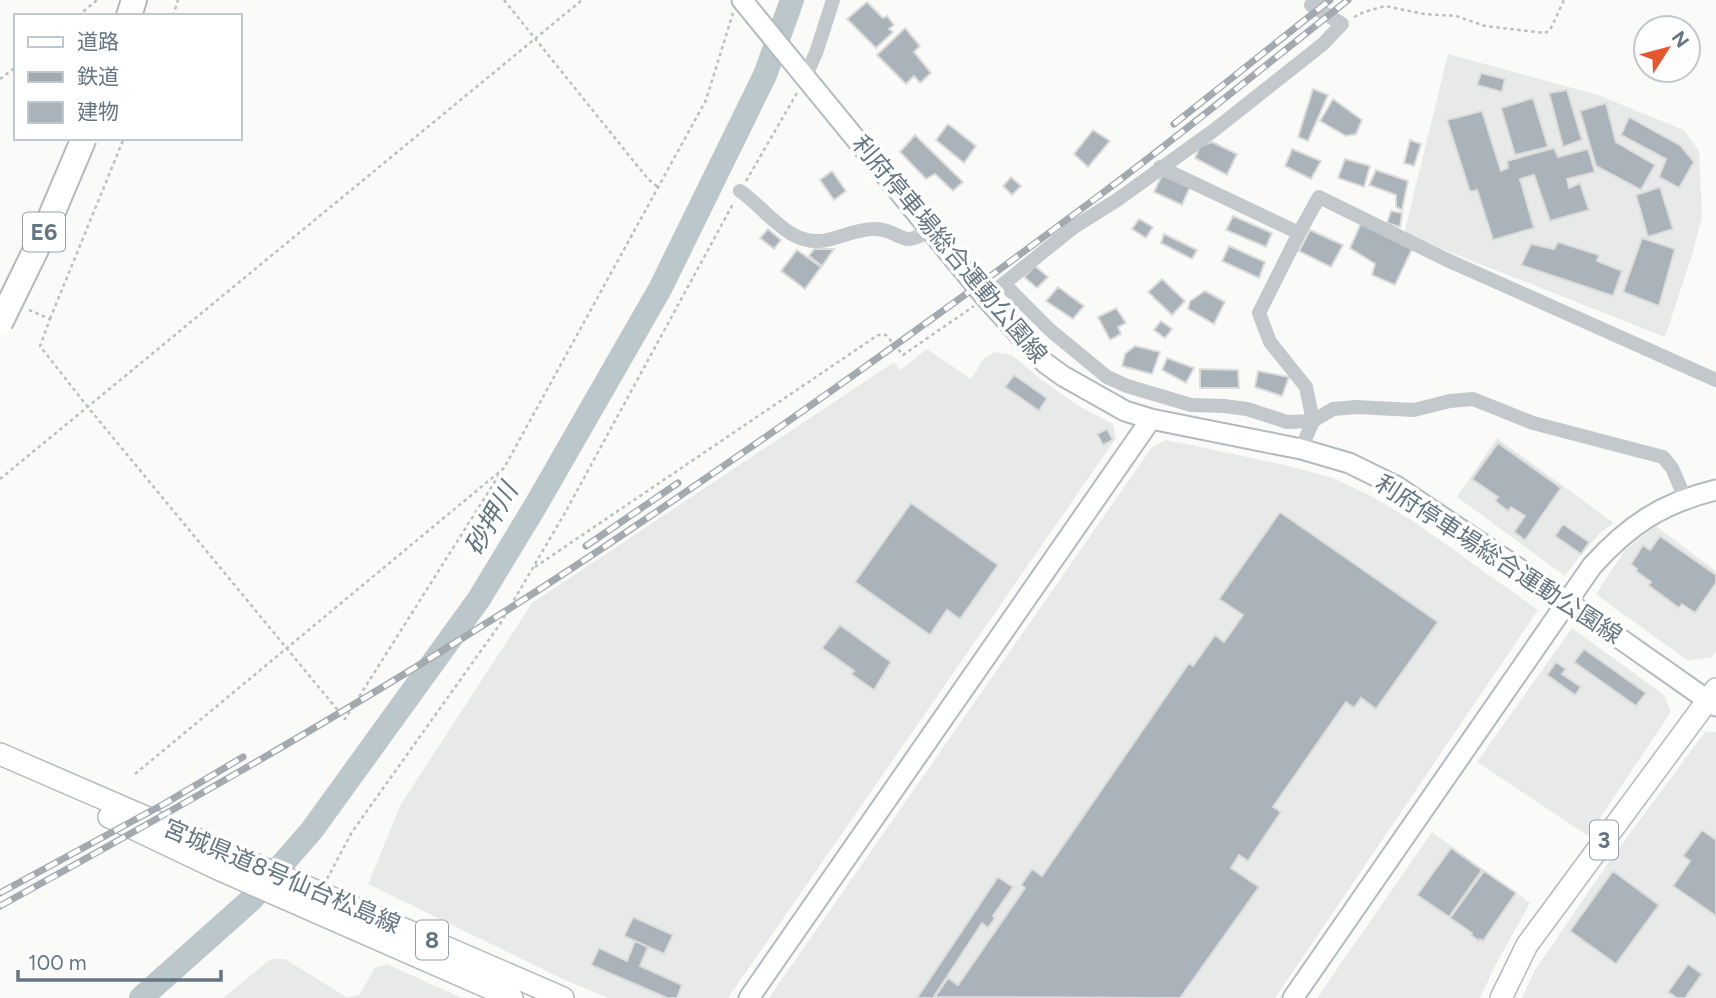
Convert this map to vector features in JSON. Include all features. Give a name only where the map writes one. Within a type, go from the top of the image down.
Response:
[{"type":"highway","name":"E6","points":[[0,323],[43,235],[83,140]]},
{"type":"main road","name":"3","points":[[1501,998],[1527,945],[1713,698]]},
{"type":"main road","name":"宮城県道8号仙台松島線","points":[[0,754],[225,862],[286,899],[512,998]]},
{"type":"main road","name":"宮城県道8号仙台松島線","points":[[0,770],[225,862],[311,887],[563,998]]},
{"type":"street","points":[[800,71],[816,53],[833,0]]},
{"type":"street","points":[[986,298],[1074,227],[1117,201],[1160,167],[1213,131],[1313,52],[1342,24],[1311,5],[1318,0]]},
{"type":"street","name":"利府停車場総合運動公園線","points":[[741,6],[800,71],[986,298],[1027,345],[1063,376],[1125,411],[1151,419],[1301,449],[1349,463],[1396,486],[1713,698]]},
{"type":"street","points":[[1160,167],[1299,233]]},
{"type":"street","points":[[740,191],[789,234],[814,242],[874,228],[906,240],[916,240],[930,229]]},
{"type":"street","points":[[1301,449],[1312,421],[1306,387],[1270,342],[1259,313],[1319,197],[1445,259],[1716,380]]},
{"type":"street","points":[[1004,284],[1050,330],[1107,377],[1127,386],[1191,405],[1247,409],[1287,422],[1312,421],[1334,409],[1356,407],[1414,410],[1450,401],[1473,399],[1533,423],[1663,457],[1672,468],[1685,498]]},
{"type":"street","points":[[749,998],[1151,419]]},
{"type":"street","points":[[1293,998],[1592,566],[1626,532],[1644,519],[1685,498],[1716,490]]},
{"type":"path","points":[[80,14],[97,0]]},
{"type":"path","points":[[503,0],[648,179],[659,188]]},
{"type":"path","points":[[0,479],[582,0]]},
{"type":"path","points":[[1342,24],[1364,12],[1385,6],[1424,14],[1456,16],[1485,26],[1545,33],[1550,30],[1564,0]]},
{"type":"path","points":[[123,140],[40,346],[345,719],[504,468],[706,100],[741,6]]},
{"type":"path","points":[[0,79],[14,68]]},
{"type":"path","points":[[311,887],[500,624],[533,569],[740,191],[790,107],[800,71]]},
{"type":"path","points":[[533,569],[877,335],[886,335],[903,355],[986,298]]},
{"type":"path","points":[[25,308],[50,319]]},
{"type":"path","points":[[135,774],[504,468]]},
{"type":"shaded area","points":[[1448,54],[1598,95],[1684,130],[1699,151],[1702,217],[1665,337],[1404,234]]},
{"type":"shaded area","points":[[927,349],[971,379],[985,357],[995,352],[1012,355],[1077,405],[1113,424],[1116,438],[728,998],[608,998],[563,979],[368,884],[401,804],[532,603],[894,362],[900,370]]},
{"type":"shaded area","points":[[1497,438],[1614,523],[1601,532],[1565,576],[1457,497]]},
{"type":"shaded area","points":[[1166,440],[1333,478],[1373,497],[1416,523],[1538,610],[1275,998],[769,998],[1152,447]]},
{"type":"shaded area","points":[[1656,526],[1716,571],[1716,651],[1712,657],[1688,661],[1596,594],[1625,550]]},
{"type":"shaded area","points":[[1572,628],[1664,695],[1671,712],[1588,836],[1477,762]]},
{"type":"shaded area","points":[[1705,732],[1716,732],[1716,998],[1522,998],[1535,970],[1611,859]]},
{"type":"shaded area","points":[[1432,832],[1530,903],[1480,998],[1317,998]]},
{"type":"shaded area","points":[[271,959],[285,959],[346,997],[359,995],[375,968],[387,964],[462,998],[223,998]]},
{"type":"building","points":[[867,2],[883,18],[887,16],[894,25],[889,29],[893,32],[876,48],[847,19]]},
{"type":"building","points":[[905,28],[920,46],[914,52],[931,73],[920,83],[914,76],[906,84],[877,55]]},
{"type":"building","points":[[1481,73],[1505,79],[1502,92],[1477,85]]},
{"type":"building","points":[[1313,89],[1328,95],[1308,141],[1298,137]]},
{"type":"building","points":[[1567,90],[1582,140],[1563,147],[1549,93]]},
{"type":"building","points":[[1533,98],[1548,147],[1515,155],[1501,108]]},
{"type":"building","points":[[1333,99],[1362,120],[1356,134],[1346,136],[1320,121]]},
{"type":"building","points":[[1606,103],[1616,142],[1655,165],[1641,190],[1596,166],[1580,111]]},
{"type":"building","points":[[1482,111],[1501,171],[1508,168],[1507,161],[1554,148],[1558,157],[1588,149],[1595,172],[1567,179],[1569,188],[1580,183],[1589,210],[1550,221],[1534,175],[1520,179],[1534,228],[1493,240],[1477,190],[1470,192],[1447,120]]},
{"type":"building","points":[[1629,117],[1681,146],[1694,162],[1679,188],[1659,177],[1666,159],[1621,135]]},
{"type":"building","points":[[948,124],[976,146],[964,163],[936,140]]},
{"type":"building","points":[[1093,130],[1110,141],[1088,167],[1074,154]]},
{"type":"building","points":[[915,135],[963,182],[953,191],[935,174],[926,179],[900,152]]},
{"type":"building","points":[[1410,140],[1421,144],[1414,166],[1404,163]]},
{"type":"building","points":[[1212,142],[1237,154],[1227,175],[1195,158],[1200,146]]},
{"type":"building","points":[[1292,149],[1321,161],[1311,179],[1285,166]]},
{"type":"building","points":[[1345,159],[1370,166],[1364,187],[1338,178]]},
{"type":"building","points":[[1376,170],[1408,181],[1402,210],[1396,207],[1396,195],[1369,185]]},
{"type":"building","points":[[832,171],[846,191],[834,200],[820,180]]},
{"type":"building","points":[[1162,175],[1190,187],[1182,205],[1154,192]]},
{"type":"building","points":[[1011,177],[1021,186],[1012,195],[1003,186]]},
{"type":"building","points":[[1660,187],[1673,229],[1648,237],[1636,195]]},
{"type":"building","points":[[1391,211],[1402,213],[1400,227],[1387,223]]},
{"type":"building","points":[[1233,216],[1272,233],[1266,247],[1226,230]]},
{"type":"building","points":[[1139,219],[1153,227],[1146,238],[1132,229]]},
{"type":"building","points":[[1361,223],[1413,247],[1395,285],[1372,275],[1375,264],[1350,248]]},
{"type":"building","points":[[768,229],[781,240],[774,249],[760,238]]},
{"type":"building","points":[[1310,230],[1343,245],[1331,267],[1299,251]]},
{"type":"building","points":[[1164,234],[1197,250],[1192,259],[1161,243]]},
{"type":"building","points":[[1642,238],[1675,249],[1659,306],[1623,292]]},
{"type":"building","points":[[1558,242],[1599,255],[1597,261],[1622,271],[1613,296],[1521,265],[1531,244],[1554,249]]},
{"type":"building","points":[[1229,246],[1265,262],[1259,278],[1222,261]]},
{"type":"building","points":[[814,249],[834,249],[822,266],[809,256]]},
{"type":"building","points":[[797,250],[821,267],[805,289],[781,271]]},
{"type":"building","points":[[1035,266],[1048,277],[1037,288],[1024,277]]},
{"type":"building","points":[[1162,279],[1185,301],[1172,315],[1148,292]]},
{"type":"building","points":[[1058,287],[1084,306],[1073,319],[1046,301]]},
{"type":"building","points":[[1205,291],[1225,302],[1214,324],[1188,309],[1190,301]]},
{"type":"building","points":[[1116,308],[1126,323],[1118,327],[1121,334],[1110,340],[1098,317]]},
{"type":"building","points":[[1161,321],[1172,329],[1165,338],[1154,330]]},
{"type":"building","points":[[1135,346],[1160,352],[1152,374],[1122,366],[1125,354]]},
{"type":"building","points":[[1167,358],[1194,368],[1186,383],[1162,370]]},
{"type":"building","points":[[1200,369],[1238,370],[1239,388],[1200,388]]},
{"type":"building","points":[[1258,371],[1289,377],[1282,396],[1255,387]]},
{"type":"building","points":[[1014,375],[1047,398],[1039,411],[1005,387]]},
{"type":"building","points":[[1107,429],[1113,440],[1103,445],[1097,434]]},
{"type":"building","points":[[1498,443],[1561,488],[1525,540],[1514,532],[1525,516],[1511,507],[1508,511],[1495,501],[1498,497],[1472,479]]},
{"type":"building","points":[[911,503],[998,565],[960,619],[947,610],[930,635],[855,582]]},
{"type":"building","points":[[1280,512],[1438,622],[1376,709],[1361,698],[1354,708],[1346,702],[1273,807],[1281,812],[1248,861],[1239,855],[1231,868],[1259,887],[1180,998],[935,997],[948,978],[958,985],[1025,888],[1021,885],[1032,869],[1042,876],[1189,663],[1193,666],[1215,635],[1224,642],[1243,615],[1219,599]]},
{"type":"building","points":[[1563,524],[1589,542],[1581,554],[1555,536]]},
{"type":"building","points":[[1660,536],[1716,575],[1716,583],[1695,613],[1682,604],[1679,608],[1648,585],[1651,582],[1631,564],[1643,545],[1650,550]]},
{"type":"building","points":[[840,625],[891,662],[874,690],[851,674],[854,671],[822,648]]},
{"type":"building","points":[[1584,649],[1646,693],[1636,706],[1574,662]]},
{"type":"building","points":[[1556,662],[1566,669],[1562,674],[1581,687],[1575,695],[1547,675]]},
{"type":"building","points":[[1702,830],[1716,840],[1716,916],[1673,886],[1690,861],[1683,856]]},
{"type":"building","points":[[1451,848],[1482,870],[1449,917],[1417,895]]},
{"type":"building","points":[[1484,871],[1516,893],[1483,941],[1479,941],[1450,918]]},
{"type":"building","points":[[1613,871],[1659,905],[1616,964],[1570,931]]},
{"type":"building","points":[[998,877],[1013,887],[993,916],[995,918],[988,928],[982,923],[933,998],[917,998]]},
{"type":"building","points":[[633,917],[673,935],[664,954],[624,936]]},
{"type":"building","points":[[635,941],[648,947],[640,966],[682,985],[677,998],[667,998],[591,965],[599,948],[627,961]]},
{"type":"building","points":[[1688,964],[1702,974],[1685,998],[1677,998],[1668,992]]},
{"type":"waterway","name":"砂押川","points":[[141,998],[252,899],[312,830],[479,599],[660,289],[765,75],[792,0]]},
{"type":"railway","points":[[1174,124],[1330,0]]},
{"type":"railway","points":[[0,906],[320,725],[477,629],[631,529],[811,405],[1046,235],[1166,145],[1348,0]]},
{"type":"railway","points":[[586,546],[678,483]]},
{"type":"railway","points":[[0,893],[164,804],[243,757]]}]
